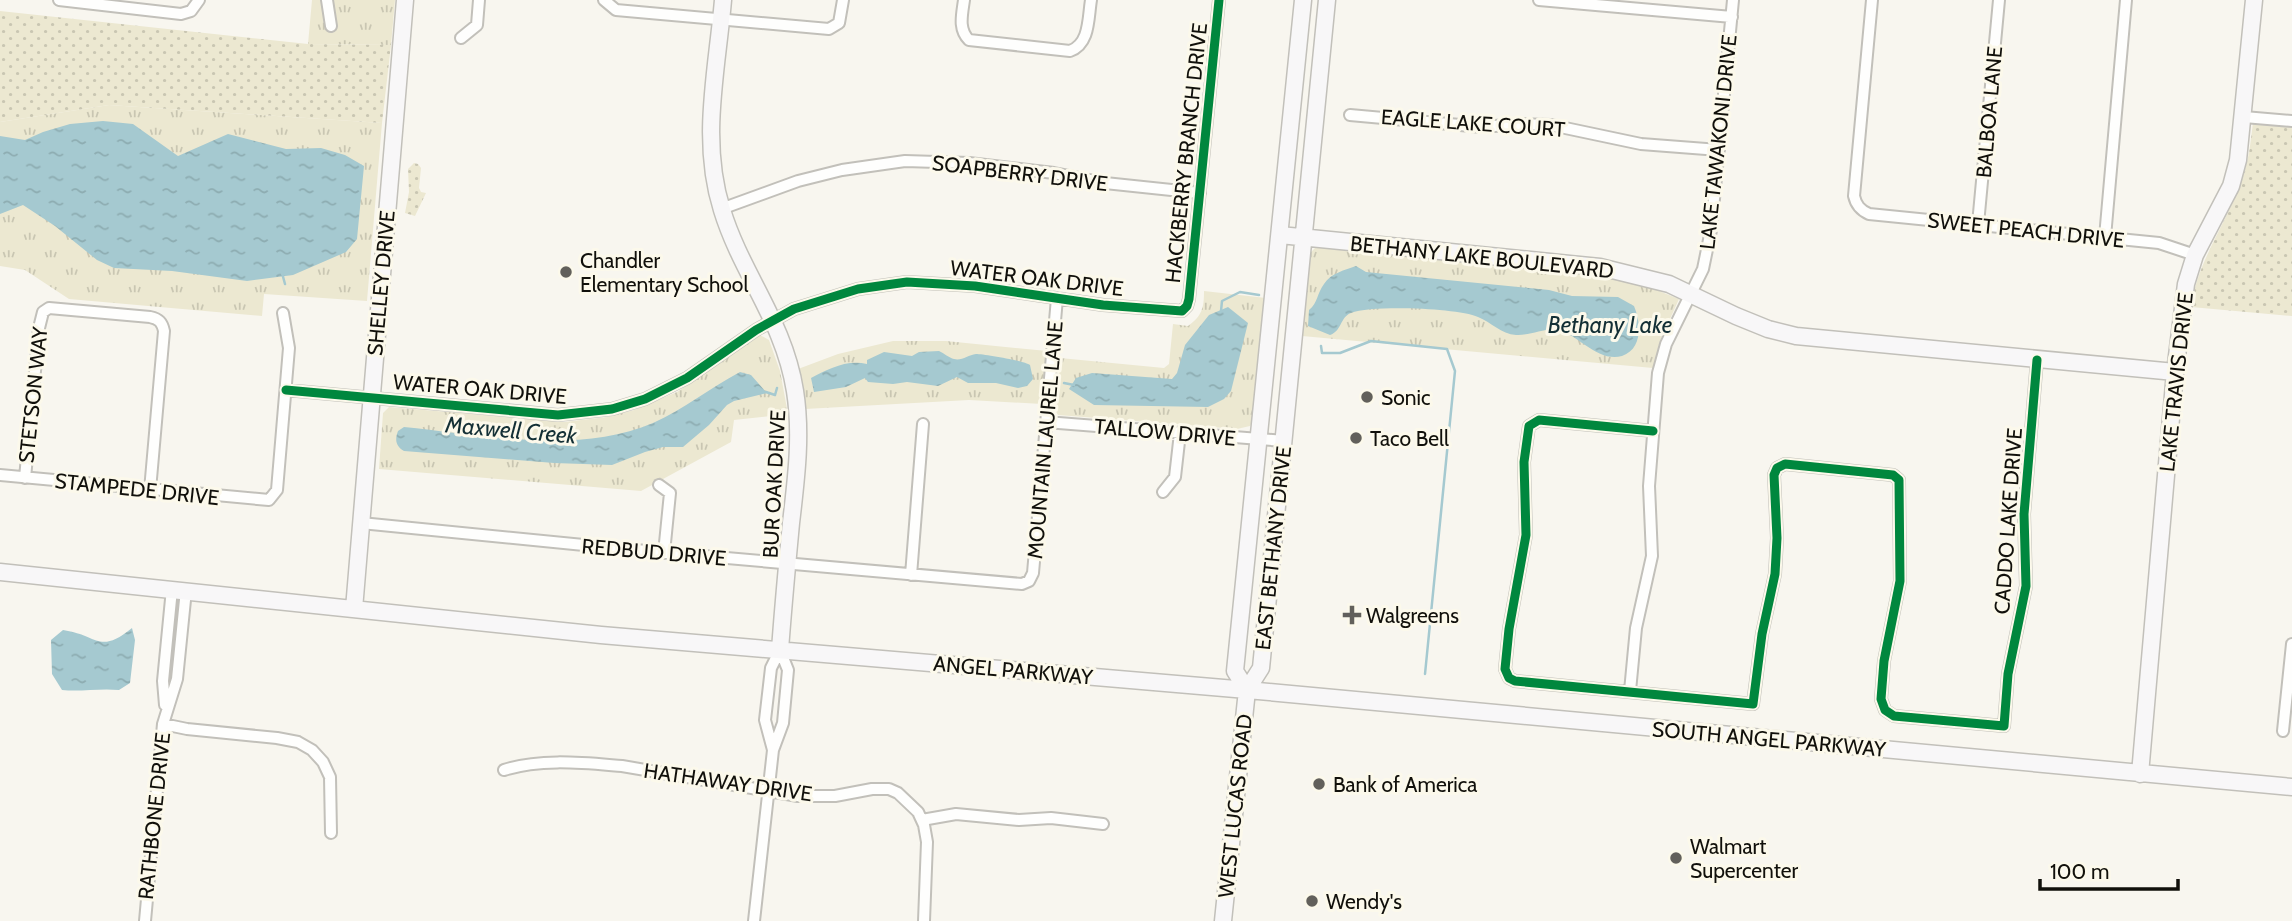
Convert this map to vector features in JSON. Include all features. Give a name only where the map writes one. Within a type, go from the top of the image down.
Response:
[{"type":"main road","name":"SHELLEY DRIVE","points":[[354,609],[405,0]]},
{"type":"main road","name":"BUR OAK DRIVE","points":[[723,0],[713,81],[711,154],[721,209],[733,242],[774,320],[790,364],[798,422],[797,468],[780,650]]},
{"type":"main road","name":"EAST BETHANY DRIVE","points":[[1303,0],[1235,671],[1247,690],[1261,668],[1327,0]]},
{"type":"main road","name":"LAKE TRAVIS DRIVE","points":[[2140,774],[2175,372],[2186,284],[2195,255],[2231,186],[2238,160],[2254,0]]},
{"type":"main road","name":"BETHANY LAKE BOULEVARD","points":[[1280,235],[1600,267],[1669,284],[1736,316],[1780,333],[1796,336],[2175,372]]},
{"type":"main road","name":"ANGEL PARKWAY","points":[[0,572],[601,635],[1247,690]]},
{"type":"main road","name":"SOUTH ANGEL PARKWAY","points":[[1247,690],[2292,787]]},
{"type":"main road","name":"WEST LUCAS ROAD","points":[[1223,921],[1247,690]]},
{"type":"street","points":[[59,0],[181,14],[191,11],[199,0]]},
{"type":"street","points":[[327,0],[331,26]]},
{"type":"street","points":[[461,38],[477,25],[479,0]]},
{"type":"street","points":[[605,2],[616,10],[828,29],[839,23],[843,0]]},
{"type":"street","points":[[964,0],[962,32],[970,40],[1070,51],[1080,46],[1086,35],[1091,0]]},
{"type":"street","name":"HACKBERRY BRANCH DRIVE","points":[[1185,309],[1189,299],[1219,0]]},
{"type":"street","points":[[1539,0],[1606,3],[1732,17]]},
{"type":"street","name":"LAKE TAWAKONI DRIVE","points":[[1630,691],[1636,628],[1652,556],[1649,486],[1661,359],[1706,259],[1712,230],[1734,0]]},
{"type":"street","name":"SWEET PEACH DRIVE","points":[[1872,0],[1854,196],[1858,208],[1869,214],[2159,243],[2195,255]]},
{"type":"street","name":"BALBOA LANE","points":[[1978,225],[1999,0]]},
{"type":"street","points":[[2105,237],[2126,0]]},
{"type":"street","name":"EAGLE LAKE COURT","points":[[1350,115],[1482,127],[1551,125],[1641,144],[1719,150]]},
{"type":"street","points":[[2244,117],[2292,121]]},
{"type":"street","name":"SOAPBERRY DRIVE","points":[[721,209],[797,181],[842,170],[905,161],[981,164],[1054,173],[1105,183],[1200,193]]},
{"type":"street","name":"WATER OAK DRIVE","points":[[286,390],[558,415],[612,409],[645,399],[687,378],[794,309],[858,289],[907,282],[975,286],[1103,305],[1178,312],[1185,309]]},
{"type":"street","name":"MOUNTAIN LAUREL LANE","points":[[1030,581],[1033,573],[1057,298]]},
{"type":"street","name":"STETSON WAY","points":[[25,478],[38,328],[43,312],[49,308],[150,317],[158,319],[162,324],[164,340],[150,490]]},
{"type":"street","points":[[283,313],[289,348],[286,390]]},
{"type":"street","name":"CADDO LAKE DRIVE","points":[[1630,691],[1753,704],[1762,634],[1775,574],[1775,471],[1785,464],[1893,475],[1899,480],[1900,581],[1884,661],[1882,705],[1889,714],[2004,726],[2008,674],[2026,586],[2024,514],[2037,360]]},
{"type":"street","name":"STAMPEDE DRIVE","points":[[0,475],[262,501],[273,497],[278,482],[286,390]]},
{"type":"street","points":[[1630,691],[1515,681],[1507,676],[1505,669],[1511,617],[1526,535],[1524,462],[1529,426],[1539,420],[1653,430]]},
{"type":"street","name":"TALLOW DRIVE","points":[[1046,422],[1284,442]]},
{"type":"street","points":[[911,575],[923,424]]},
{"type":"street","points":[[1163,492],[1175,477],[1180,433]]},
{"type":"street","points":[[659,485],[670,493],[664,553]]},
{"type":"street","name":"REDBUD DRIVE","points":[[361,523],[911,575],[1023,584],[1030,581]]},
{"type":"street","name":"RATHBONE DRIVE","points":[[145,921],[165,712],[163,681],[179,590]]},
{"type":"street","points":[[2283,731],[2292,645]]},
{"type":"street","points":[[773,750],[765,720],[771,668],[780,650]]},
{"type":"street","points":[[754,921],[773,750],[783,723],[788,670],[780,650]]},
{"type":"street","points":[[163,724],[277,738],[298,742],[312,750],[323,762],[330,778],[331,833]]},
{"type":"street","name":"HATHAWAY DRIVE","points":[[504,770],[533,763],[612,765],[798,796],[835,796],[889,789],[898,793],[922,820]]},
{"type":"street","points":[[924,921],[927,842],[922,820],[956,814],[1019,820],[1051,818],[1103,824]]},
{"type":"green space","points":[[312,0],[395,0],[391,45],[308,44]]},
{"type":"green space","points":[[0,11],[308,44],[391,45],[382,123],[109,105],[0,122]]},
{"type":"green space","points":[[109,105],[382,123],[367,301],[264,294],[262,316],[69,299],[25,270],[0,266],[0,122]]},
{"type":"green space","points":[[2253,123],[2292,127],[2292,316],[2191,307],[2201,270],[2240,184],[2246,166]]},
{"type":"green space","points":[[414,163],[421,168],[419,188],[426,193],[415,216],[405,213],[409,192],[408,169]]},
{"type":"green space","points":[[1315,248],[1585,272],[1634,281],[1679,299],[1660,341],[1653,368],[1302,336],[1309,254]]},
{"type":"green space","points":[[1204,291],[1266,298],[1253,420],[1250,426],[1237,429],[1058,415],[1055,410],[1060,358],[1164,368],[1169,364],[1173,324],[1188,326],[1196,319],[1203,307]]},
{"type":"green space","points":[[760,335],[769,340],[780,371],[788,414],[734,420],[731,442],[641,491],[379,469],[383,413],[389,407],[564,422],[607,417],[634,410],[677,392]]},
{"type":"green space","points":[[893,341],[946,341],[1047,351],[1042,404],[969,400],[805,409],[798,369],[838,354]]},
{"type":"water","points":[[103,121],[133,124],[178,156],[228,134],[286,149],[321,148],[345,155],[364,166],[357,239],[346,252],[293,275],[247,281],[172,271],[114,268],[97,260],[55,226],[23,205],[0,214],[0,136],[25,140],[70,124]]},
{"type":"water","name":"Bethany Lake","points":[[1356,266],[1366,272],[1549,290],[1572,296],[1618,297],[1634,306],[1639,327],[1637,341],[1629,352],[1622,356],[1605,356],[1559,330],[1516,335],[1467,314],[1414,309],[1377,309],[1351,313],[1330,335],[1308,326],[1309,310],[1327,280],[1338,272]]},
{"type":"water","points":[[1228,307],[1248,323],[1231,391],[1224,399],[1208,407],[1094,405],[1069,389],[1076,378],[1092,373],[1172,379],[1177,373],[1185,345],[1209,315]]},
{"type":"water","points":[[939,351],[954,359],[976,354],[1027,363],[1030,365],[1033,379],[1027,386],[1018,388],[996,383],[968,383],[957,377],[938,386],[907,382],[868,382],[865,378],[846,387],[814,392],[811,378],[838,366],[867,364],[867,360],[884,352],[912,356],[919,352]]},
{"type":"water","points":[[740,372],[751,375],[767,393],[727,405],[683,447],[663,447],[612,465],[404,451],[396,442],[398,431],[404,427],[530,440],[594,438],[624,433],[653,423]]},
{"type":"water","points":[[132,628],[135,640],[130,683],[119,690],[62,690],[52,674],[51,640],[63,630],[105,642]]},
{"type":"waterway","name":"Maxwell Creek","points":[[282,273],[285,284]]},
{"type":"waterway","name":"Maxwell Creek","points":[[1221,311],[1222,301],[1240,292],[1259,295]]},
{"type":"waterway","points":[[1321,346],[1322,353],[1340,353],[1371,341],[1447,349],[1455,371],[1425,674]]},
{"type":"waterway","name":"Maxwell Creek","points":[[1064,383],[1074,385]]},
{"type":"waterway","name":"Maxwell Creek","points":[[766,392],[775,395],[777,388]]},
{"type":"cycle path","points":[[286,390],[558,415],[612,409],[645,399],[687,378],[756,330],[794,309],[858,289],[907,282],[975,286],[1103,305],[1182,311],[1189,299],[1219,0]]},
{"type":"cycle path","points":[[1653,431],[1539,420],[1529,426],[1524,462],[1526,535],[1509,629],[1505,669],[1509,678],[1515,681],[1753,704],[1762,634],[1775,574],[1777,538],[1774,475],[1777,468],[1785,464],[1893,475],[1899,480],[1900,581],[1884,661],[1881,699],[1885,710],[1894,716],[2004,726],[2008,674],[2026,586],[2024,514],[2037,360]]},
{"type":"place","name":"Chandler Elementary School","points":[[566,272]]},
{"type":"place","name":"Sonic","points":[[1367,397]]},
{"type":"place","name":"Taco Bell","points":[[1356,438]]},
{"type":"place","name":"Walgreens","points":[[1352,615]]},
{"type":"place","name":"Bank of America","points":[[1319,784]]},
{"type":"place","name":"Walmart Supercenter","points":[[1676,858]]},
{"type":"place","name":"Wendy's","points":[[1312,901]]}]
